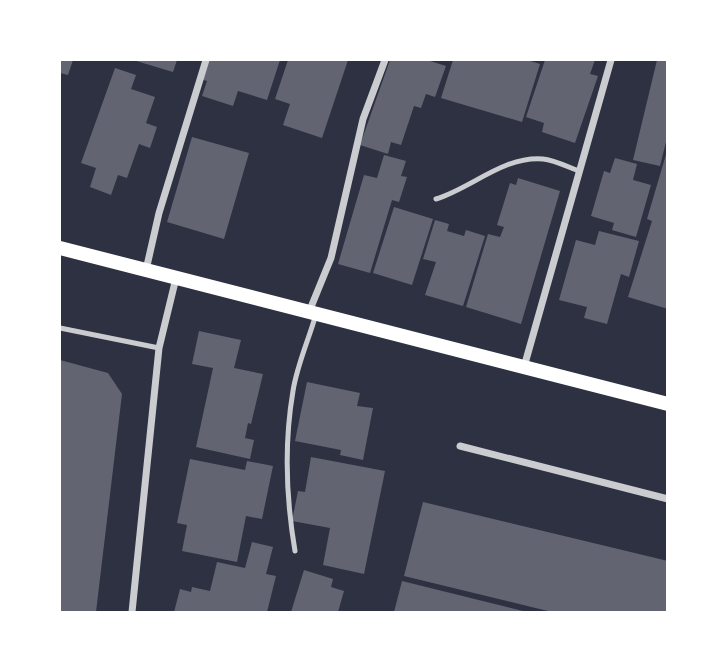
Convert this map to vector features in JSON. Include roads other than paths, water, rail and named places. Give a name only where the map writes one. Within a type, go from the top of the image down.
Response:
[{"type":"main road","points":[[60,248],[667,404]]},
{"type":"street","points":[[146,270],[177,152],[206,60]]},
{"type":"street","points":[[313,313],[331,258],[363,119],[385,60]]},
{"type":"street","points":[[524,368],[611,60]]},
{"type":"street","points":[[132,612],[159,348],[176,278]]},
{"type":"street","points":[[460,446],[667,499]]},
{"type":"lane","points":[[436,199],[456,193],[496,170],[523,160],[544,159],[579,171]]},
{"type":"lane","points":[[295,551],[287,493],[287,447],[293,389],[313,313]]},
{"type":"lane","points":[[60,328],[159,348]]}]
